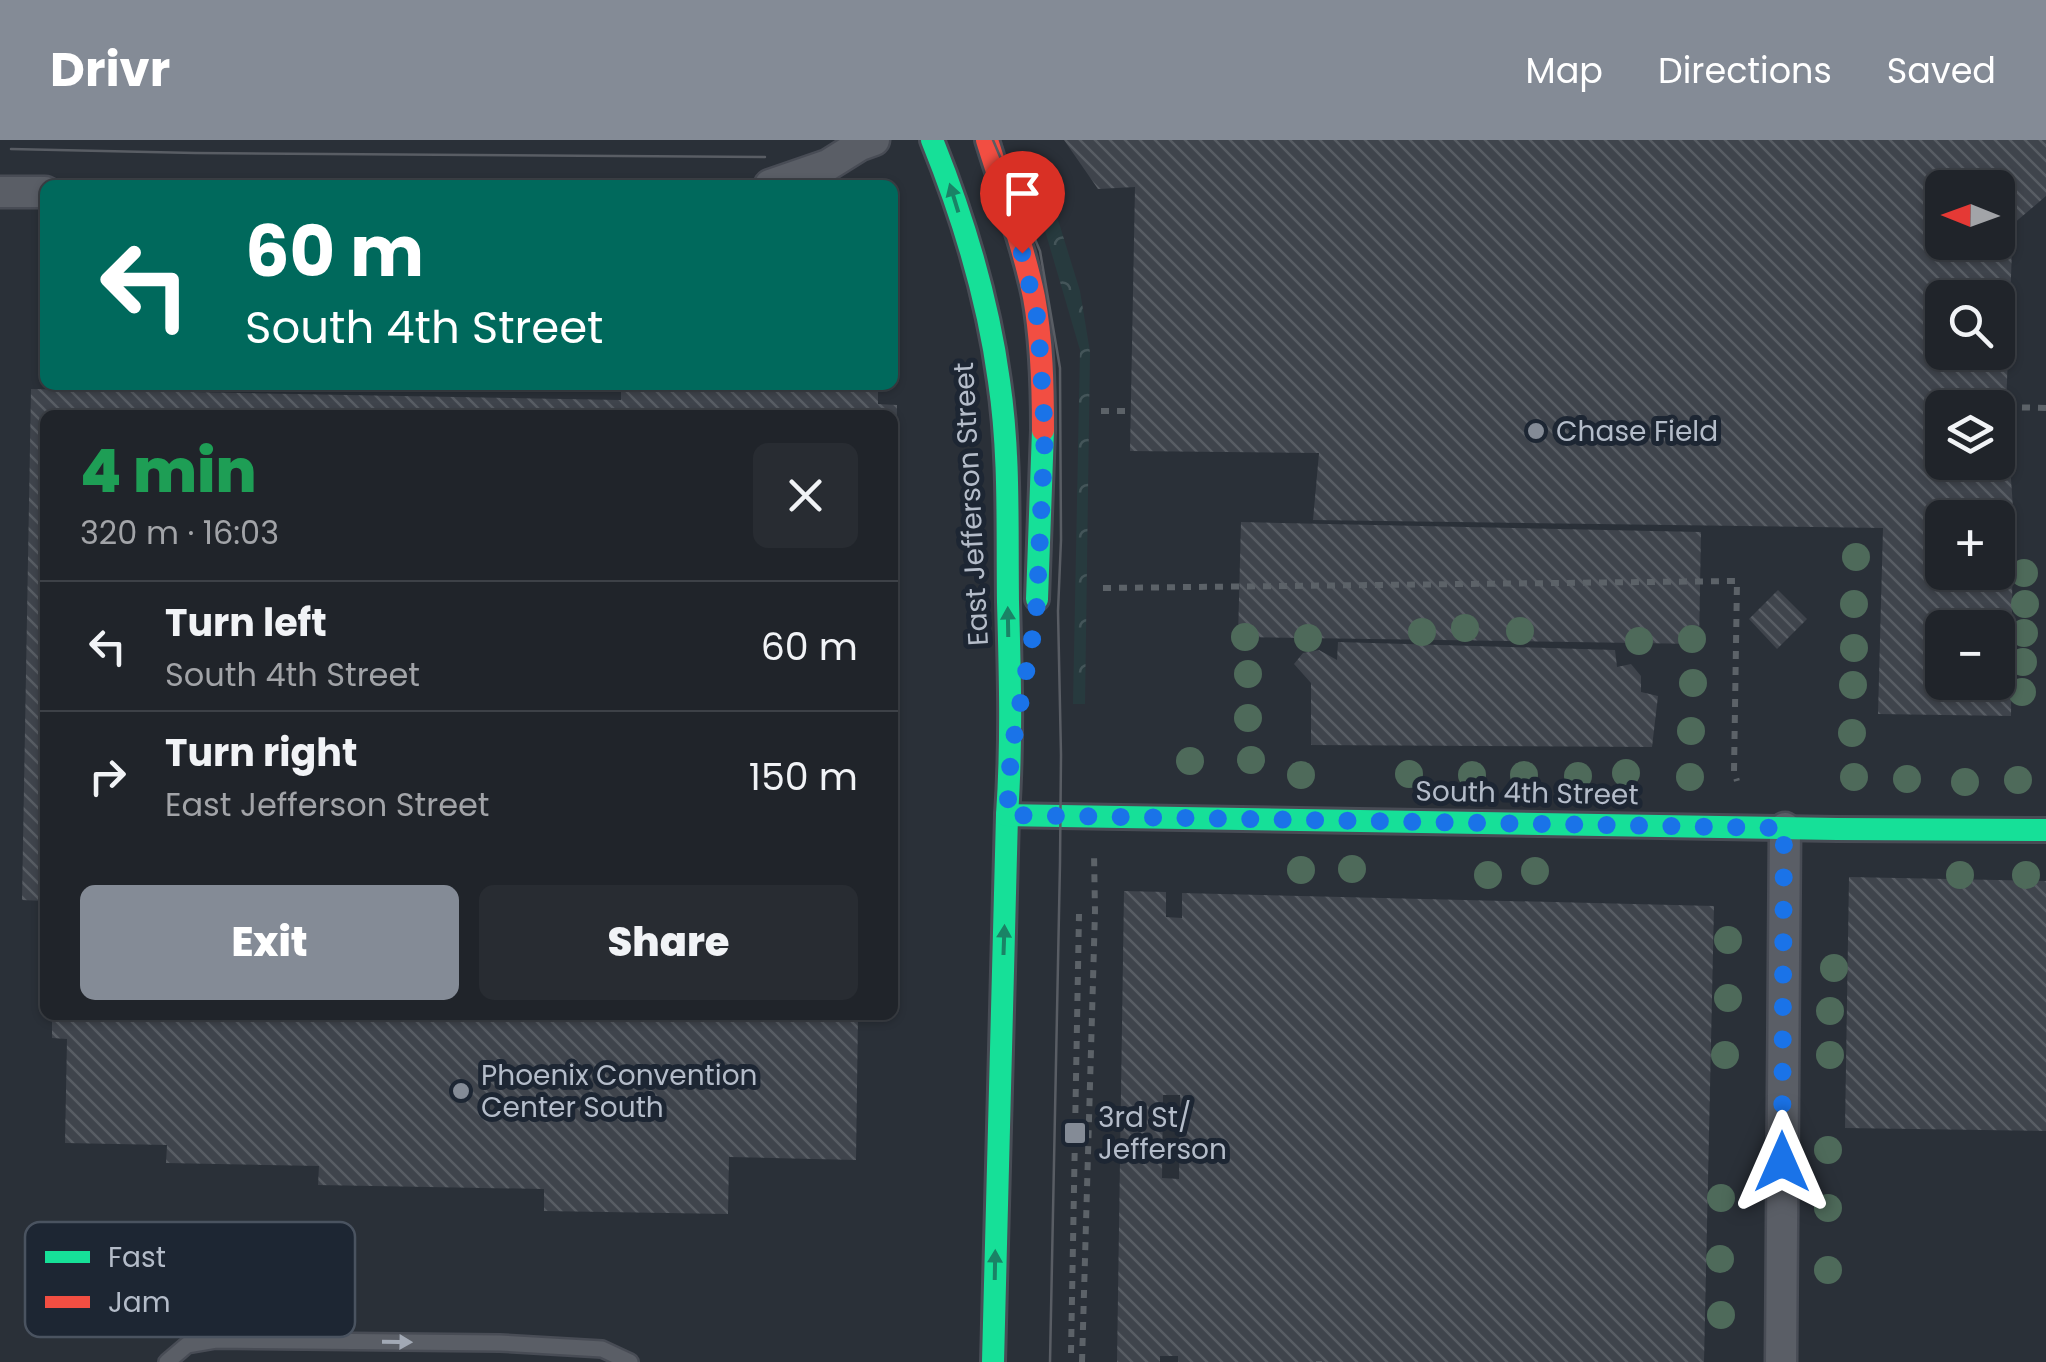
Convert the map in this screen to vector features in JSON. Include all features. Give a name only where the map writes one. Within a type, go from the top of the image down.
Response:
[{"type":"main road","name":"East Jefferson Street","points":[[932,140],[989,318],[1000,386],[1006,479],[1011,754],[993,1362]]},
{"type":"main road","name":"East Jefferson Street","points":[[987,140],[1022,253],[1038,321],[1045,433],[1034,628],[1011,754]]},
{"type":"main road","name":"South 4th Street","points":[[1007,815],[2046,830]]},
{"type":"street","points":[[785,180],[828,166],[874,140]]},
{"type":"street","points":[[0,192],[40,192]]},
{"type":"street","points":[[1781,1362],[1784,828]]},
{"type":"lane","points":[[167,1362],[186,1345],[216,1340],[534,1345],[602,1349],[630,1362]]},
{"type":"path","points":[[2015,407],[2046,408]]},
{"type":"path","points":[[1101,411],[1132,410]]},
{"type":"path","points":[[1103,588],[1737,581],[1737,782]]},
{"type":"path","points":[[1082,1362],[1094,845]]},
{"type":"path","points":[[1071,1353],[1079,914]]},
{"type":"green space","points":[[1031,166],[1059,223],[1080,291],[1090,352],[1085,704],[1073,704],[1080,350],[1046,234],[1019,173]]},
{"type":"building","name":"Chase Field","points":[[1064,140],[2046,140],[2046,196],[2015,222],[2015,170],[1925,170],[1925,260],[2012,260],[2011,280],[1925,280],[1925,370],[2007,370],[2007,390],[1925,390],[1925,480],[2011,480],[2012,500],[1925,500],[1925,590],[2012,590],[2012,610],[1925,610],[1925,700],[2011,700],[2011,716],[1878,714],[1883,528],[1313,520],[1319,453],[1130,451],[1135,187],[1098,189]]},
{"type":"building","points":[[31,389],[621,400],[621,390],[878,390],[878,404],[897,405],[897,410],[40,410],[40,901],[22,900]]},
{"type":"building","points":[[1241,522],[1701,532],[1699,644],[1238,637]]},
{"type":"building","points":[[1778,590],[1807,619],[1777,649],[1749,619]]},
{"type":"building","points":[[1338,642],[1615,650],[1617,667],[1631,664],[1641,676],[1641,692],[1658,696],[1652,747],[1311,745],[1311,683],[1294,664],[1303,653],[1319,650],[1337,660]]},
{"type":"building","points":[[1849,877],[2046,881],[2046,1131],[1845,1128]]},
{"type":"building","points":[[1124,891],[1166,892],[1166,917],[1182,918],[1182,893],[1714,906],[1704,1362],[1178,1362],[1178,1356],[1160,1356],[1160,1362],[1117,1362]],"holes":[[[1163,1095],[1180,1095],[1179,1179],[1162,1178]]]},
{"type":"building","name":"Phoenix Convention Center South","points":[[52,1020],[858,1020],[856,1160],[729,1157],[728,1214],[544,1211],[544,1189],[318,1185],[319,1166],[166,1163],[167,1145],[65,1143],[67,1039],[52,1038]]},
{"type":"tram line","points":[[993,140],[1040,251],[1060,368],[1060,863],[1050,1362]]},
{"type":"tram line","points":[[11,149],[765,157]]},
{"type":"traffic: fast","points":[[932,140],[981,289],[1003,408],[1006,464],[1010,735],[993,1362]]},
{"type":"traffic: fast","points":[[1037,599],[1043,430]]},
{"type":"traffic: fast","points":[[1007,815],[2046,830]]},
{"type":"traffic: jam","points":[[987,140],[1034,297],[1042,364],[1043,430]]},
{"type":"place","name":"Chase Field","points":[[1536,431]]},
{"type":"place","name":"Phoenix Convention Center South","points":[[461,1091]]},
{"type":"place","name":"3rd St/ Jefferson","points":[[1075,1133]]},
{"type":"route","points":[[1022,253],[1038,321],[1045,433],[1036,618],[1011,754],[1007,815],[1784,828],[1782,1162]]}]
